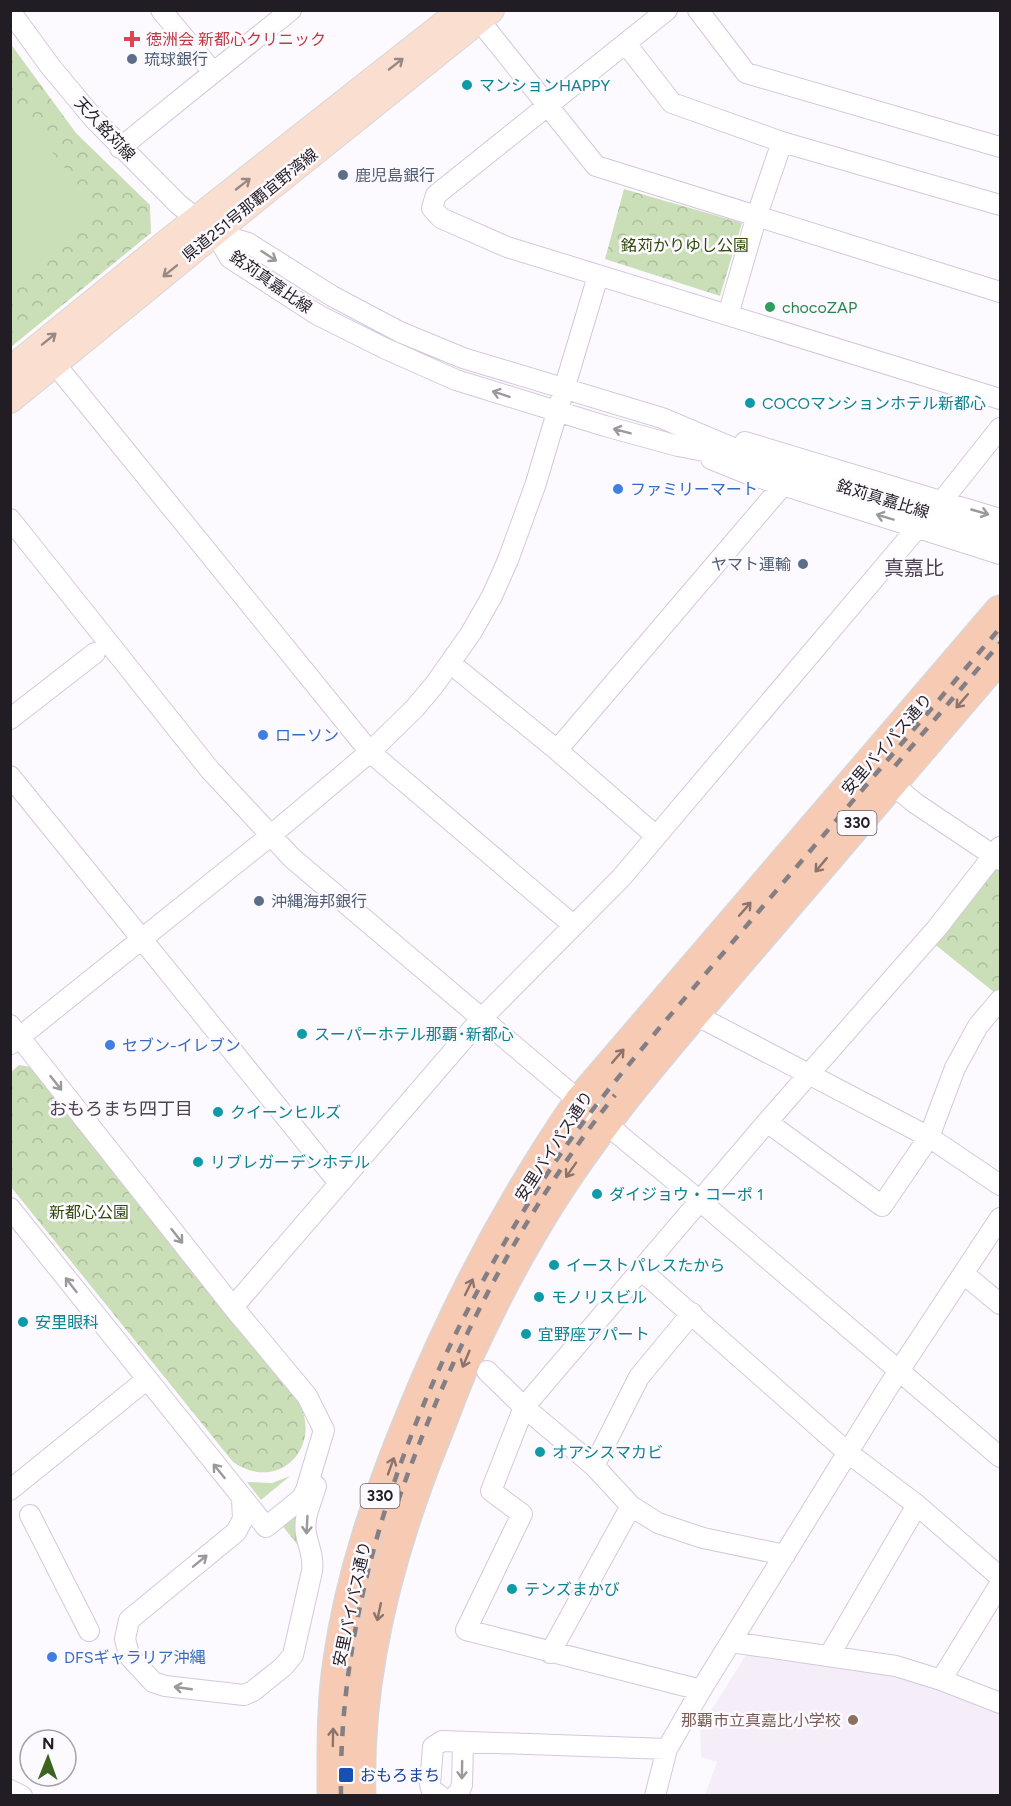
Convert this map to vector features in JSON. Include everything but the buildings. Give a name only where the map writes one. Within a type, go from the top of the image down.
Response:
[{"type":"highway","name":"安里バイパス通り","points":[[333,1796],[336,1685],[346,1619],[358,1566],[391,1464],[435,1356],[477,1272],[538,1166],[580,1101],[1000,611]]},
{"type":"highway","name":"安里バイパス通り","points":[[360,1796],[364,1696],[370,1657],[393,1555],[418,1479],[467,1358],[500,1289],[548,1206],[605,1123],[693,1016],[1000,656]]},
{"type":"main road","name":"県道251号那覇宜野湾線","points":[[10,370],[206,227],[246,207],[478,14]]},
{"type":"main road","name":"県道251号那覇宜野湾線","points":[[10,400],[55,364],[206,227]]},
{"type":"street","points":[[161,10],[213,72]]},
{"type":"street","points":[[120,148],[291,10]]},
{"type":"street","points":[[667,10],[436,195],[432,208],[441,218],[484,237],[598,276],[1000,399]]},
{"type":"street","points":[[698,10],[747,73],[1000,147]]},
{"type":"street","name":"天久銘苅線","points":[[10,11],[72,93],[120,148],[206,227]]},
{"type":"street","points":[[478,14],[596,166],[1000,292]]},
{"type":"street","points":[[626,44],[672,103],[782,142],[1000,205]]},
{"type":"street","points":[[728,315],[757,215],[782,142]]},
{"type":"street","name":"銘苅真嘉比線","points":[[206,227],[248,243],[332,296],[400,332],[463,358],[662,418],[766,462],[1000,535]]},
{"type":"street","name":"銘苅真嘉比線","points":[[206,227],[230,258],[318,315],[456,380],[557,412],[678,446],[766,462]]},
{"type":"street","points":[[242,1499],[243,1519],[236,1532],[129,1620],[125,1639],[130,1657],[153,1682],[244,1695],[254,1691],[289,1661],[298,1636],[313,1562],[306,1535],[306,1518],[331,1438],[329,1420],[233,1307],[14,1035],[141,939],[270,836],[370,752],[415,708],[450,663],[476,623],[508,560],[522,524],[598,276]]},
{"type":"street","points":[[55,364],[370,752],[573,925]]},
{"type":"street","points":[[662,418],[1000,519]]},
{"type":"street","points":[[942,501],[1000,428]]},
{"type":"street","points":[[678,446],[748,474],[1000,554]]},
{"type":"street","points":[[557,750],[783,485]]},
{"type":"street","points":[[10,519],[210,770],[270,836],[301,866],[1000,1457]]},
{"type":"street","points":[[233,1307],[481,1019],[615,885],[918,527]]},
{"type":"street","points":[[10,719],[95,653]]},
{"type":"street","points":[[450,663],[557,750],[656,837]]},
{"type":"street","points":[[10,776],[339,1183]]},
{"type":"street","points":[[700,1690],[466,1630],[522,1514],[491,1491],[524,1407],[767,1122],[937,928],[998,854],[915,803],[891,783]]},
{"type":"street","points":[[767,1122],[882,1206],[929,1137],[956,1068],[978,1026],[1000,1000]]},
{"type":"street","points":[[693,1016],[710,1022],[929,1137],[1000,1185]]},
{"type":"street","points":[[10,1208],[266,1527],[305,1494],[324,1430],[307,1396]]},
{"type":"street","points":[[655,1796],[667,1749],[700,1690],[898,1371],[1000,1218]]},
{"type":"street","points":[[641,1270],[847,1452],[917,1505],[1000,1577]]},
{"type":"street","points":[[964,1274],[1000,1304]]},
{"type":"street","points":[[594,1467],[639,1377],[692,1313]]},
{"type":"street","points":[[487,1371],[524,1407],[594,1467],[631,1506],[658,1523],[703,1538],[785,1555]]},
{"type":"street","points":[[10,1490],[146,1380]]},
{"type":"street","points":[[829,1656],[917,1505]]},
{"type":"street","points":[[550,1653],[631,1506]]},
{"type":"street","points":[[30,1515],[89,1631]]},
{"type":"street","points":[[941,1680],[1000,1584]]},
{"type":"street","points":[[731,1642],[896,1666],[941,1680],[1000,1703]]},
{"type":"street","points":[[440,1796],[431,1789],[430,1784],[433,1747],[441,1741],[667,1749]]},
{"type":"street","points":[[455,1796],[462,1785],[463,1742]]},
{"type":"street","points":[[10,1790],[21,1796]]},
{"type":"shaded area","name":"那覇市立真嘉比小学校","points":[[746,1655],[897,1671],[1000,1711],[1000,1795],[705,1795],[717,1762],[701,1757],[700,1728]]},
{"type":"green space","points":[[10,43],[76,133],[150,205],[151,233],[11,347]]},
{"type":"green space","points":[[11,101],[101,213],[10,285]]},
{"type":"green space","name":"銘苅かりゆし公園","points":[[624,189],[742,223],[720,296],[605,259]]},
{"type":"green space","points":[[1000,866],[1000,988],[995,993],[932,942],[986,872]]},
{"type":"green space","name":"新都心公園","points":[[19,1065],[31,1067],[299,1402],[305,1419],[305,1436],[300,1450],[292,1461],[280,1469],[265,1472],[249,1470],[233,1462],[11,1187],[11,1072]]},
{"type":"green space","points":[[290,1476],[261,1500],[247,1482],[272,1483]]},
{"type":"green space","points":[[303,1504],[300,1548],[281,1524]]},
{"type":"railway","points":[[341,1796],[344,1710],[356,1624],[377,1538],[404,1454],[438,1373],[476,1293],[519,1218],[566,1146],[599,1102],[1000,628]]},
{"type":"railway","points":[[895,766],[1000,643]]},
{"type":"railway","points":[[398,1501],[440,1393],[490,1289],[548,1189],[580,1141],[615,1095]]},
{"type":"place","name":"徳洲会 新都心クリニック","points":[[132,39]]},
{"type":"place","name":"琉球銀行","points":[[132,59]]},
{"type":"place","name":"マンションHAPPY","points":[[467,85]]},
{"type":"place","name":"鹿児島銀行","points":[[343,175]]},
{"type":"place","name":"chocoZAP","points":[[770,307]]},
{"type":"place","name":"COCOマンションホテル新都心","points":[[750,403]]},
{"type":"place","name":"ファミリーマート","points":[[618,489]]},
{"type":"place","name":"ヤマト運輸","points":[[803,564]]},
{"type":"place","name":"ローソン","points":[[263,735]]},
{"type":"place","name":"沖縄海邦銀行","points":[[259,901]]},
{"type":"place","name":"スーパーホテル那覇･新都心","points":[[302,1034]]},
{"type":"place","name":"セブン-イレブン","points":[[110,1045]]},
{"type":"place","name":"クイーンヒルズ","points":[[218,1112]]},
{"type":"place","name":"リブレガーデンホテル","points":[[198,1162]]},
{"type":"place","name":"ダイジョウ・コーポ 1","points":[[597,1194]]},
{"type":"place","name":"イーストパレスたから","points":[[554,1265]]},
{"type":"place","name":"モノリスビル","points":[[539,1297]]},
{"type":"place","name":"安里眼科","points":[[23,1322]]},
{"type":"place","name":"宜野座アパート","points":[[526,1334]]},
{"type":"place","name":"オアシスマカビ","points":[[540,1452]]},
{"type":"place","name":"テンズまかび","points":[[512,1589]]},
{"type":"place","name":"DFSギャラリア沖縄","points":[[52,1657]]},
{"type":"place","name":"那覇市立真嘉比小学校","points":[[853,1720]]},
{"type":"place","name":"おもろまち","points":[[346,1775]]},
{"type":"district","name":"真嘉比","points":[[914,568]]},
{"type":"district","name":"おもろまち四丁目","points":[[121,1109]]}]
